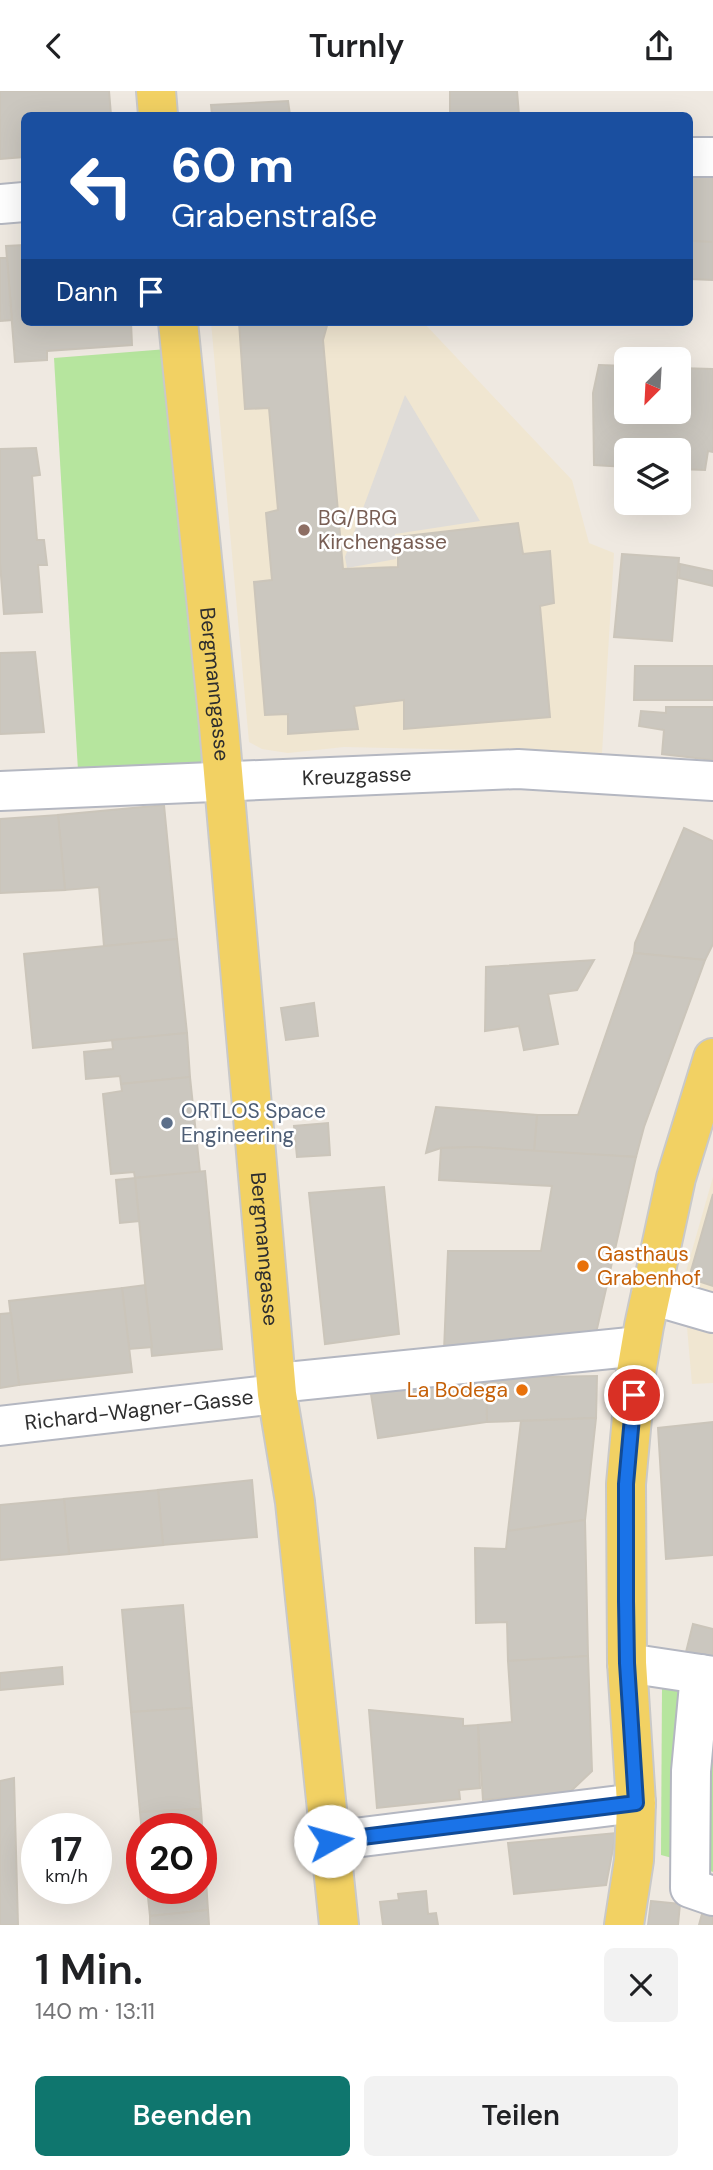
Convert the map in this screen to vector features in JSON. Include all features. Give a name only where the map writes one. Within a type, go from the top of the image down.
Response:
[{"type":"main road","points":[[156,91],[158,112]]},
{"type":"main road","name":"Bergmanngasse","points":[[178,326],[223,781],[277,1389],[295,1502],[339,1925]]},
{"type":"main road","points":[[624,1925],[634,1860],[636,1803],[627,1663],[626,1484],[640,1346],[676,1178],[713,1058]]},
{"type":"street","points":[[693,157],[713,157]]},
{"type":"street","points":[[0,204],[21,202]]},
{"type":"street","name":"Kreuzgasse","points":[[0,791],[518,769],[713,781]]},
{"type":"street","points":[[651,1295],[713,1313]]},
{"type":"street","name":"Richard-Wagner-Gasse","points":[[0,1426],[141,1410],[447,1364],[640,1346]]},
{"type":"street","points":[[627,1663],[707,1675],[691,1771],[690,1888],[713,1896]]},
{"type":"street","points":[[330,1841],[636,1803]]},
{"type":"shaded area","points":[[211,326],[427,326],[572,480],[589,543],[614,553],[602,753],[344,747],[288,753],[262,749],[249,742]]},
{"type":"shaded area","points":[[405,395],[480,521],[395,534],[396,559],[347,568],[345,557]]},
{"type":"shaded area","points":[[713,1177],[713,1383],[692,1384],[683,1282]]},
{"type":"green space","points":[[180,348],[223,781],[79,788],[54,358]]},
{"type":"green space","points":[[677,1683],[690,1727],[676,1859],[661,1855],[662,1687]]},
{"type":"green space","points":[[713,1738],[713,1872],[695,1865]]},
{"type":"building","points":[[0,91],[109,91],[111,112],[21,112],[21,157],[0,159]]},
{"type":"building","points":[[450,91],[517,91],[519,112],[450,112]]},
{"type":"building","points":[[288,101],[290,112],[212,112],[211,105]]},
{"type":"building","points":[[693,177],[713,177],[713,242],[693,241]]},
{"type":"building","points":[[693,241],[713,242],[713,280],[693,279]]},
{"type":"building","points":[[21,245],[21,326],[131,326],[132,345],[47,351],[47,360],[15,362],[6,246]]},
{"type":"building","points":[[0,258],[7,258],[12,320],[0,321]]},
{"type":"building","name":"BG/BRG Kirchengasse","points":[[239,326],[327,326],[323,340],[343,569],[398,567],[398,537],[518,523],[523,554],[550,551],[554,603],[540,606],[550,717],[404,729],[404,700],[354,706],[358,729],[288,734],[288,714],[265,715],[254,582],[272,580],[266,513],[278,510],[269,408],[245,409]]},
{"type":"building","points":[[599,365],[614,366],[614,424],[691,424],[691,368],[713,369],[713,452],[708,451],[705,470],[691,469],[691,438],[614,438],[614,466],[594,465],[593,393]]},
{"type":"building","points":[[36,448],[40,475],[32,476],[37,540],[44,540],[47,565],[38,565],[42,612],[4,614],[0,563],[0,449]]},
{"type":"building","points":[[622,554],[679,558],[672,641],[614,637]]},
{"type":"building","points":[[680,564],[713,571],[713,586],[679,578]]},
{"type":"building","points":[[35,652],[44,732],[0,734],[0,653]]},
{"type":"building","points":[[635,666],[713,666],[713,700],[634,700]]},
{"type":"building","points":[[666,707],[713,707],[713,760],[662,754],[664,730],[639,726],[641,711],[666,713]]},
{"type":"building","points":[[164,805],[177,939],[104,946],[99,887],[65,890],[58,815]]},
{"type":"building","points":[[58,815],[65,890],[0,893],[0,819]]},
{"type":"building","points":[[684,828],[713,841],[713,944],[705,960],[634,953],[635,943]]},
{"type":"building","points":[[177,939],[187,1033],[33,1048],[24,954]]},
{"type":"building","points":[[634,953],[705,960],[644,1127],[636,1157],[534,1151],[537,1115],[578,1115]]},
{"type":"building","points":[[594,960],[577,990],[548,994],[558,1044],[524,1050],[519,1026],[485,1031],[486,967]]},
{"type":"building","points":[[314,1003],[318,1036],[286,1040],[281,1008]]},
{"type":"building","points":[[187,1033],[190,1077],[121,1084],[120,1076],[86,1079],[84,1052],[113,1049],[112,1040]]},
{"type":"building","points":[[190,1077],[200,1172],[135,1178],[134,1172],[111,1174],[103,1094],[122,1091],[121,1084]]},
{"type":"building","points":[[436,1107],[537,1115],[534,1151],[477,1147],[441,1148],[426,1153]]},
{"type":"building","points":[[328,1123],[330,1155],[297,1157],[294,1126]]},
{"type":"building","points":[[477,1147],[636,1157],[596,1333],[444,1351],[448,1251],[541,1251],[552,1186],[439,1180],[441,1148]]},
{"type":"building","points":[[205,1171],[222,1349],[152,1356],[135,1178]]},
{"type":"building","points":[[135,1178],[139,1221],[120,1223],[116,1180]]},
{"type":"building","points":[[384,1187],[399,1334],[325,1344],[309,1193]]},
{"type":"building","points":[[713,1194],[713,1286],[689,1278]]},
{"type":"building","points":[[145,1285],[152,1347],[129,1349],[122,1288]]},
{"type":"building","points":[[122,1288],[132,1372],[19,1385],[9,1301]]},
{"type":"building","points":[[11,1313],[19,1385],[0,1388],[0,1314]]},
{"type":"building","points":[[597,1376],[596,1418],[487,1422],[486,1378]]},
{"type":"building","points":[[486,1378],[487,1422],[378,1438],[371,1394]]},
{"type":"building","points":[[596,1418],[585,1520],[508,1531],[521,1421]]},
{"type":"building","points":[[713,1422],[713,1555],[666,1559],[658,1428]]},
{"type":"building","points":[[252,1480],[257,1537],[163,1545],[158,1490]]},
{"type":"building","points":[[158,1490],[163,1545],[69,1554],[64,1499]]},
{"type":"building","points":[[64,1499],[69,1554],[0,1560],[0,1505]]},
{"type":"building","points":[[585,1520],[588,1656],[508,1661],[507,1622],[476,1623],[475,1548],[506,1549],[508,1531]]},
{"type":"building","points":[[183,1605],[192,1708],[131,1712],[122,1610]]},
{"type":"building","points":[[693,1624],[713,1629],[713,1659],[686,1652]]},
{"type":"building","points":[[588,1656],[592,1771],[570,1792],[483,1800],[478,1725],[512,1722],[508,1661]]},
{"type":"building","points":[[62,1667],[63,1684],[0,1690],[0,1673]]},
{"type":"building","points":[[192,1708],[201,1809],[140,1812],[131,1712]]},
{"type":"building","points":[[369,1710],[463,1719],[463,1726],[478,1725],[480,1788],[459,1790],[460,1799],[377,1808]]},
{"type":"building","points":[[14,1778],[18,1925],[0,1925],[0,1781]]},
{"type":"building","points":[[201,1809],[201,1813],[140,1813]]},
{"type":"building","points":[[616,1833],[606,1885],[514,1894],[508,1843]]},
{"type":"building","points":[[426,1891],[428,1914],[436,1913],[438,1925],[383,1925],[380,1902],[399,1900],[398,1894]]},
{"type":"building","points":[[651,1901],[680,1904],[678,1925],[648,1925]]},
{"type":"building","points":[[705,1903],[713,1905],[713,1925],[699,1925]]},
{"type":"building","points":[[149,1904],[208,1904],[208,1910],[150,1916]]},
{"type":"building","points":[[208,1910],[209,1925],[150,1925],[150,1916]]},
{"type":"place","name":"BG/BRG Kirchengasse","points":[[304,530]]},
{"type":"place","name":"ORTLOS Space Engineering","points":[[167,1123]]},
{"type":"place","name":"Gasthaus Grabenhof","points":[[583,1266]]},
{"type":"place","name":"La Bodega","points":[[522,1390]]},
{"type":"route","points":[[330,1841],[636,1803],[626,1601],[626,1484],[634,1395]]}]
